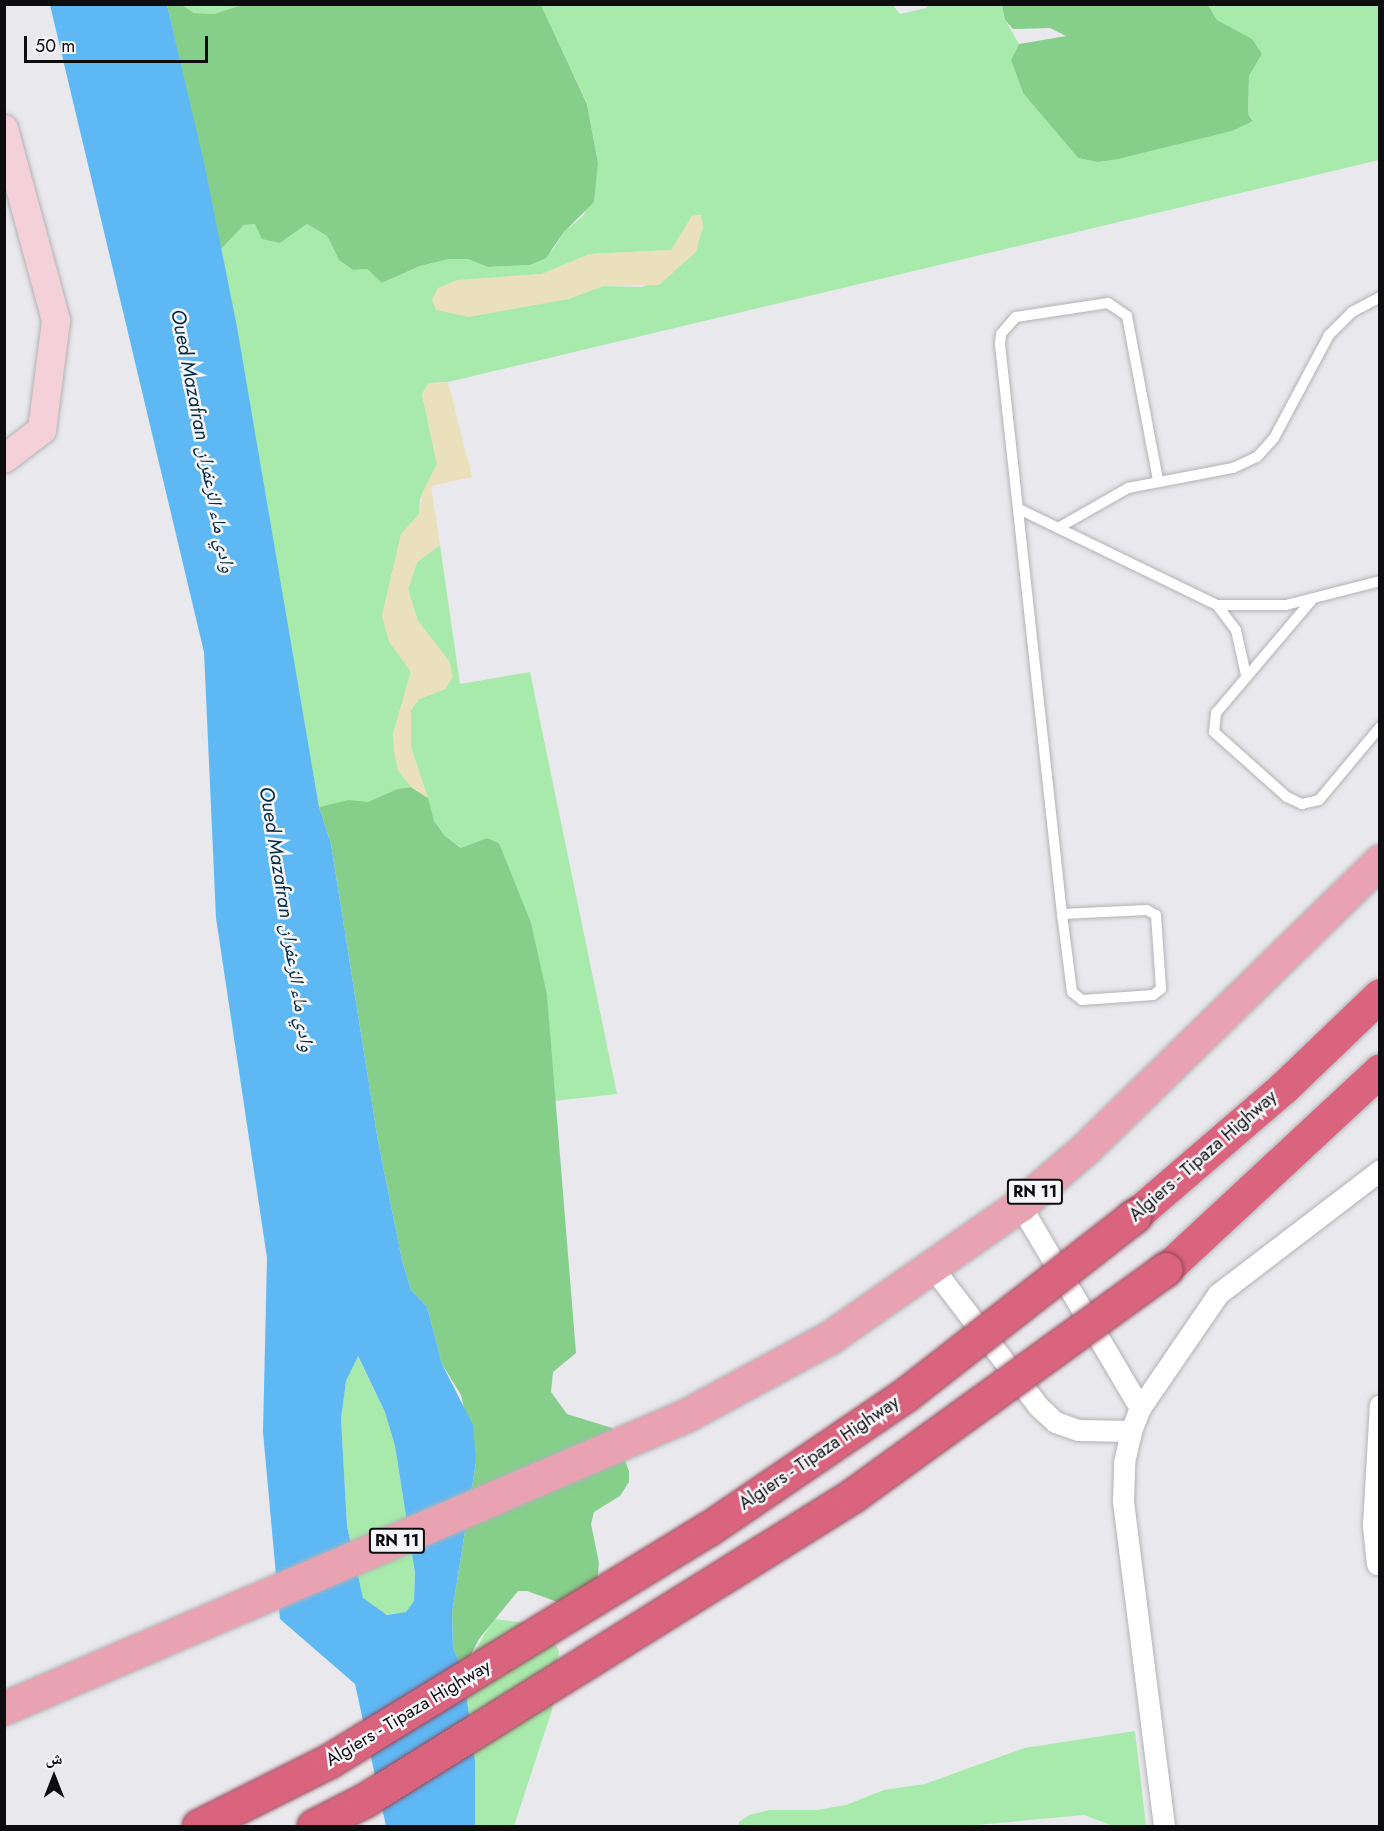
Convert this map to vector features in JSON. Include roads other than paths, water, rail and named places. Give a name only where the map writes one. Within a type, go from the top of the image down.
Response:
[{"type":"highway","name":"Algiers - Tipaza Highway","points":[[199,1827],[329,1761],[708,1529],[905,1395],[1134,1216],[1282,1088],[1380,995]]},
{"type":"highway","points":[[314,1827],[365,1800],[852,1496],[1166,1269],[1380,1070]]},
{"type":"main road","name":"RN 11","points":[[4,1708],[165,1641],[687,1415],[829,1338],[933,1268],[1020,1205],[1086,1148],[1380,861]]},
{"type":"street","points":[[4,129],[56,321],[42,430],[4,459]]},
{"type":"street","points":[[1164,1827],[1123,1500],[1124,1462],[1131,1431],[1140,1408],[1218,1294],[1380,1170]]},
{"type":"street","points":[[1020,1205],[1140,1408]]},
{"type":"street","points":[[933,1268],[1038,1406],[1054,1422],[1077,1430],[1131,1431]]},
{"type":"street","points":[[1377,1564],[1373,1525],[1380,1405]]},
{"type":"lane","points":[[1058,528],[1115,494],[1158,480],[1233,468],[1257,457],[1274,438],[1329,335],[1352,312],[1380,297]]},
{"type":"lane","points":[[1062,914],[1147,910],[1156,915],[1161,989],[1153,995],[1078,999],[1072,992],[1062,914],[1000,344],[1001,334],[1016,316],[1108,303],[1127,316],[1158,480]]},
{"type":"lane","points":[[1019,509],[1217,605],[1263,607],[1311,601],[1380,581]]},
{"type":"lane","points":[[1311,601],[1216,713],[1214,732],[1294,802],[1319,800],[1380,727]]},
{"type":"lane","points":[[1217,605],[1236,630],[1246,675]]},
{"type":"water","name":"Oued Mazafran وادي ماء الزعفران","points":[[50,5],[167,5],[205,167],[237,327],[319,807],[331,844],[378,1141],[402,1260],[411,1290],[427,1307],[442,1364],[473,1425],[476,1462],[452,1613],[453,1648],[463,1670],[475,1761],[475,1826],[386,1826],[355,1684],[280,1619],[263,1432],[267,1258],[216,918],[204,652]],"holes":[[[358,1356],[385,1412],[395,1446],[415,1573],[414,1601],[406,1612],[387,1615],[363,1598],[347,1526],[341,1419],[346,1381]]]}]
